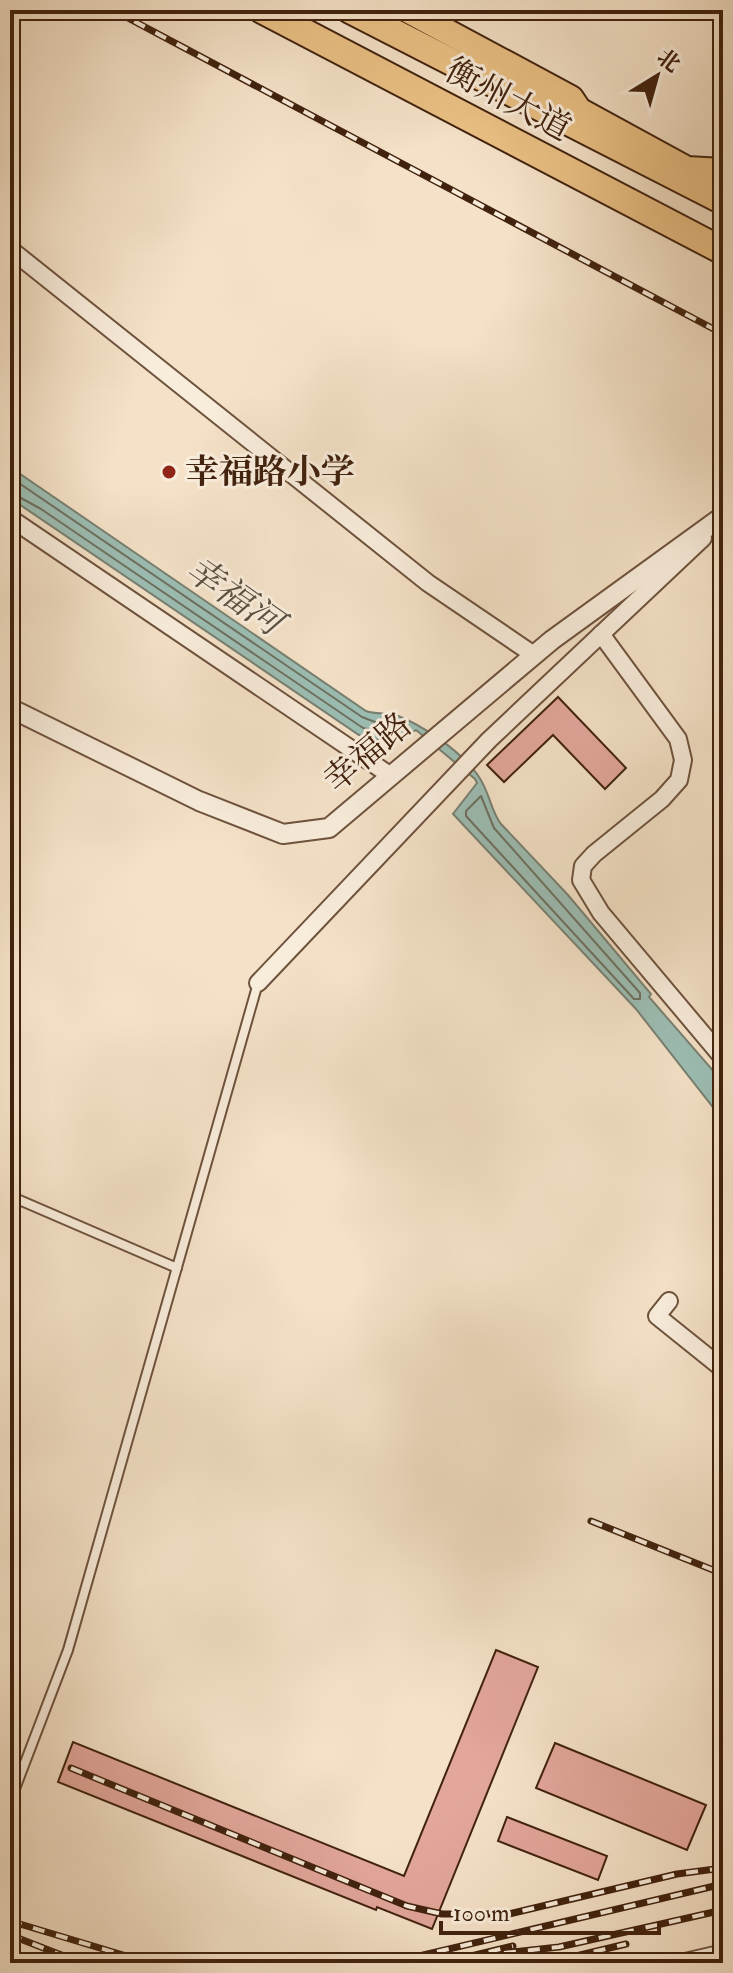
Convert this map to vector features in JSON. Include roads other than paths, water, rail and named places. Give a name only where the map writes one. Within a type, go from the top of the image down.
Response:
[{"type":"highway","name":"衡州大道","points":[[262,10],[723,251]]},
{"type":"highway","name":"衡州大道","points":[[350,10],[678,171],[723,201]]},
{"type":"main road","points":[[407,10],[571,98],[579,110],[678,171],[723,171]]},
{"type":"street","points":[[10,249],[428,583],[534,655]]},
{"type":"street","points":[[258,983],[489,740],[723,516]]},
{"type":"street","name":"幸福路","points":[[10,708],[199,801],[283,834],[329,828],[534,655],[723,516]]},
{"type":"street","points":[[10,518],[391,776]]},
{"type":"street","points":[[601,634],[678,739],[683,760],[679,780],[594,854],[583,866],[581,880],[601,913],[717,1039],[723,1058]]},
{"type":"street","points":[[669,1301],[657,1316],[723,1369]]},
{"type":"lane","points":[[10,1802],[68,1650],[258,983]]},
{"type":"lane","points":[[10,1196],[177,1268]]},
{"type":"lane","points":[[663,1963],[723,1949]]},
{"type":"water","points":[[10,467],[366,711],[393,714],[407,720],[461,756],[481,780],[501,824],[568,895],[651,994],[649,997],[723,1082],[723,1120],[636,1009],[453,814],[477,783],[475,779],[416,730],[388,740],[359,735],[10,498]]},
{"type":"railway","points":[[113,10],[723,334]]},
{"type":"railway","points":[[591,1521],[723,1574]]},
{"type":"railway","points":[[71,1768],[407,1906],[442,1914],[509,1914],[677,1874],[723,1868]]},
{"type":"railway","points":[[366,1963],[415,1957],[723,1884]]},
{"type":"railway","points":[[504,1953],[559,1947],[723,1910]]},
{"type":"railway","points":[[10,1921],[133,1958],[172,1963]]},
{"type":"railway","points":[[10,1935],[82,1963]]},
{"type":"railway","points":[[547,1963],[626,1944]]},
{"type":"railway","points":[[442,1963],[513,1946]]},
{"type":"place","name":"幸福路小学","points":[[169,472]]},
{"type":"water label","name":"幸福河","points":[[234,596]]}]
